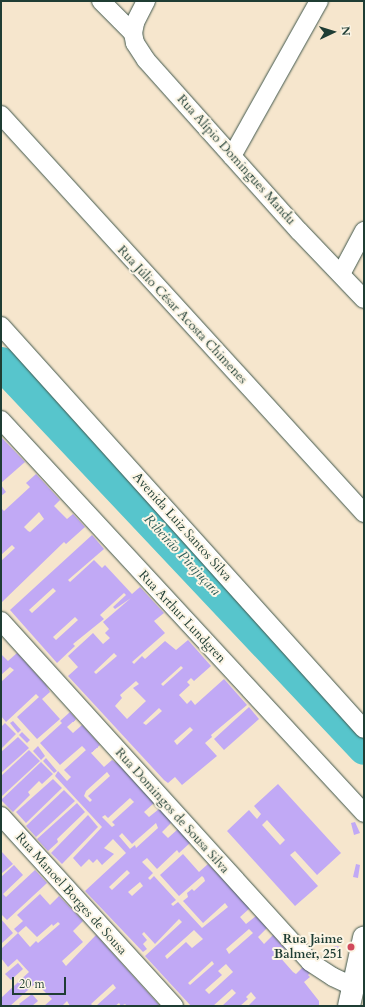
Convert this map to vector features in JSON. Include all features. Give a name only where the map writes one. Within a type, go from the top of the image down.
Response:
[{"type":"street","points":[[101,1],[133,33],[143,6]]},
{"type":"street","points":[[232,156],[319,1]]},
{"type":"street","name":"Rua Alípio Domingues Mandu","points":[[133,33],[135,43],[146,60],[364,299]]},
{"type":"street","name":"Rua Júlio César Acosta Chimenes","points":[[1,115],[364,513]]},
{"type":"street","points":[[341,274],[364,231]]},
{"type":"street","name":"Avenida Luiz Santos Silva","points":[[1,326],[364,729]]},
{"type":"street","name":"Rua Arthur Lundgren","points":[[1,420],[364,813]]},
{"type":"street","name":"Rua Domingos de Sousa Silva","points":[[1,621],[310,962],[356,994]]},
{"type":"street","name":"Rua Manoel Borges de Sousa","points":[[1,816],[174,1006]]},
{"type":"street","points":[[356,994],[364,938]]},
{"type":"building","points":[[1,437],[25,462],[1,483]]},
{"type":"building","points":[[36,474],[60,500],[54,506],[67,519],[73,514],[85,527],[66,544],[64,542],[2,602],[1,561],[15,548],[12,545],[1,555],[1,508],[4,511],[30,487],[26,483]],"holes":[[[39,512],[44,519],[30,532],[24,527]]]},
{"type":"building","points":[[1,485],[6,492],[1,496]]},
{"type":"building","points":[[92,535],[104,549],[68,580],[70,582],[94,560],[102,568],[105,565],[132,594],[140,587],[164,613],[154,621],[165,633],[132,662],[134,664],[142,656],[145,659],[165,641],[176,650],[188,640],[211,666],[194,681],[191,678],[187,682],[190,685],[179,695],[187,704],[191,700],[195,705],[224,679],[247,705],[211,735],[212,737],[205,743],[217,756],[182,785],[175,777],[168,783],[68,676],[78,667],[68,656],[93,633],[103,644],[110,638],[105,633],[109,629],[103,622],[131,598],[115,609],[113,607],[126,595],[124,593],[100,615],[104,619],[73,644],[75,646],[57,663],[10,610]],"holes":[[[53,588],[56,591],[32,613],[29,610]],[[75,617],[78,620],[56,640],[53,637]],[[114,653],[117,656],[96,674],[94,672]],[[181,666],[183,668],[163,686],[161,684]],[[136,681],[139,684],[133,688],[146,701],[127,719],[115,706],[122,698],[120,695]],[[159,708],[162,711],[146,725],[143,723]],[[190,727],[193,730],[177,745],[174,741]]]},
{"type":"building","points":[[17,653],[46,685],[50,692],[42,699],[60,719],[37,739],[17,717],[39,697],[36,694],[6,722],[1,716],[1,682],[14,670],[10,667],[1,675],[1,654],[8,661]]},
{"type":"building","points":[[249,707],[259,719],[224,750],[214,739]]},
{"type":"building","points":[[70,712],[76,719],[67,727],[73,733],[82,725],[100,745],[91,753],[104,767],[112,760],[118,764],[154,803],[144,812],[149,817],[159,809],[167,816],[171,823],[162,832],[168,838],[178,829],[191,842],[179,853],[177,850],[157,869],[147,858],[142,862],[153,873],[148,878],[150,880],[154,876],[176,900],[171,904],[173,906],[178,902],[202,928],[228,907],[225,903],[203,923],[183,901],[188,897],[187,893],[192,889],[194,891],[205,881],[204,878],[202,876],[179,896],[160,875],[183,854],[199,872],[208,864],[250,908],[240,917],[246,924],[256,916],[267,928],[258,937],[264,944],[273,935],[285,949],[278,955],[293,972],[296,974],[304,966],[310,973],[308,975],[310,977],[304,982],[319,1001],[319,1006],[248,1006],[256,998],[251,992],[246,997],[248,999],[240,1006],[222,1006],[236,993],[232,989],[213,1006],[191,1006],[145,956],[182,922],[179,919],[155,944],[144,932],[142,934],[147,940],[143,944],[147,949],[143,952],[85,891],[126,853],[113,839],[104,848],[114,854],[102,865],[97,859],[93,863],[89,859],[81,867],[73,858],[102,827],[55,776],[58,771],[67,781],[71,777],[64,770],[86,750],[82,746],[60,765],[40,743],[62,723],[60,721]],"holes":[[[107,772],[110,776],[88,796],[92,800],[90,802],[84,796],[86,791]],[[130,798],[134,802],[112,822],[115,825],[112,827],[102,817],[105,815],[108,818]],[[156,823],[158,828],[136,848],[135,845],[130,849],[119,836],[122,833],[132,844]],[[127,870],[130,873],[112,890],[109,887]],[[140,882],[143,886],[132,896],[128,892]],[[249,929],[253,933],[229,954],[226,949]],[[194,930],[203,939],[192,948],[186,942],[167,959],[165,956]],[[212,961],[214,964],[190,985],[188,983]],[[226,964],[233,972],[209,994],[205,990],[222,975],[218,971]]]},
{"type":"building","points":[[13,721],[21,730],[18,733],[10,723]]},
{"type":"building","points":[[5,723],[16,734],[2,748],[1,727]]},
{"type":"building","points":[[22,732],[30,740],[27,743],[19,735]]},
{"type":"building","points":[[18,737],[29,748],[1,773],[1,752]]},
{"type":"building","points":[[38,746],[45,756],[41,760],[33,751]]},
{"type":"building","points":[[29,750],[40,761],[1,797],[1,776]]},
{"type":"building","points":[[46,758],[57,771],[54,773],[43,761]]},
{"type":"building","points":[[41,762],[53,774],[42,784],[39,781],[28,792],[30,795],[13,812],[1,800]]},
{"type":"building","points":[[53,779],[62,788],[26,823],[16,812]]},
{"type":"building","points":[[278,784],[341,853],[317,875],[295,851],[290,855],[318,886],[295,906],[227,831],[249,810],[257,819],[261,814],[254,806]],"holes":[[[267,820],[285,840],[280,845],[262,825]]]},
{"type":"building","points":[[64,790],[75,801],[36,837],[26,826]]},
{"type":"building","points":[[77,803],[85,812],[57,839],[58,842],[48,851],[37,839]]},
{"type":"building","points":[[88,815],[98,827],[62,864],[51,853]]},
{"type":"building","points":[[355,822],[360,833],[354,835],[351,823]]},
{"type":"building","points":[[1,851],[13,864],[1,874]]},
{"type":"building","points":[[356,864],[360,865],[358,878],[353,877]]},
{"type":"building","points":[[14,865],[23,875],[3,894],[6,897],[35,870],[47,883],[7,920],[1,914],[1,877]]},
{"type":"building","points":[[40,894],[50,905],[59,896],[83,921],[73,931],[83,942],[62,961],[66,966],[96,935],[160,1006],[127,1006],[125,1004],[121,1006],[119,1003],[115,1006],[96,1006],[116,988],[113,984],[91,1004],[93,1006],[70,1006],[67,1001],[62,1006],[44,1006],[52,999],[36,983],[10,1006],[1,1006],[1,998],[29,972],[17,959],[8,967],[1,958],[1,949],[18,933],[14,929],[23,921],[17,915]],"holes":[[[58,922],[60,924],[38,943],[36,941],[30,947],[18,933],[26,926],[37,937],[52,924],[53,926]]]},
{"type":"building","points":[[1,919],[13,933],[1,944]]},
{"type":"building","points":[[336,945],[341,950],[336,955],[331,950]]},
{"type":"building","points":[[18,963],[23,969],[11,980],[5,974]]},
{"type":"building","points":[[32,994],[38,1001],[32,1006],[21,1006],[19,1004]]},
{"type":"waterway","name":"Ribeirão Pirajuçara","points":[[1,363],[364,748]]},
{"type":"place","name":"Rua Jaime Balmer, 251","points":[[351,947]]}]
